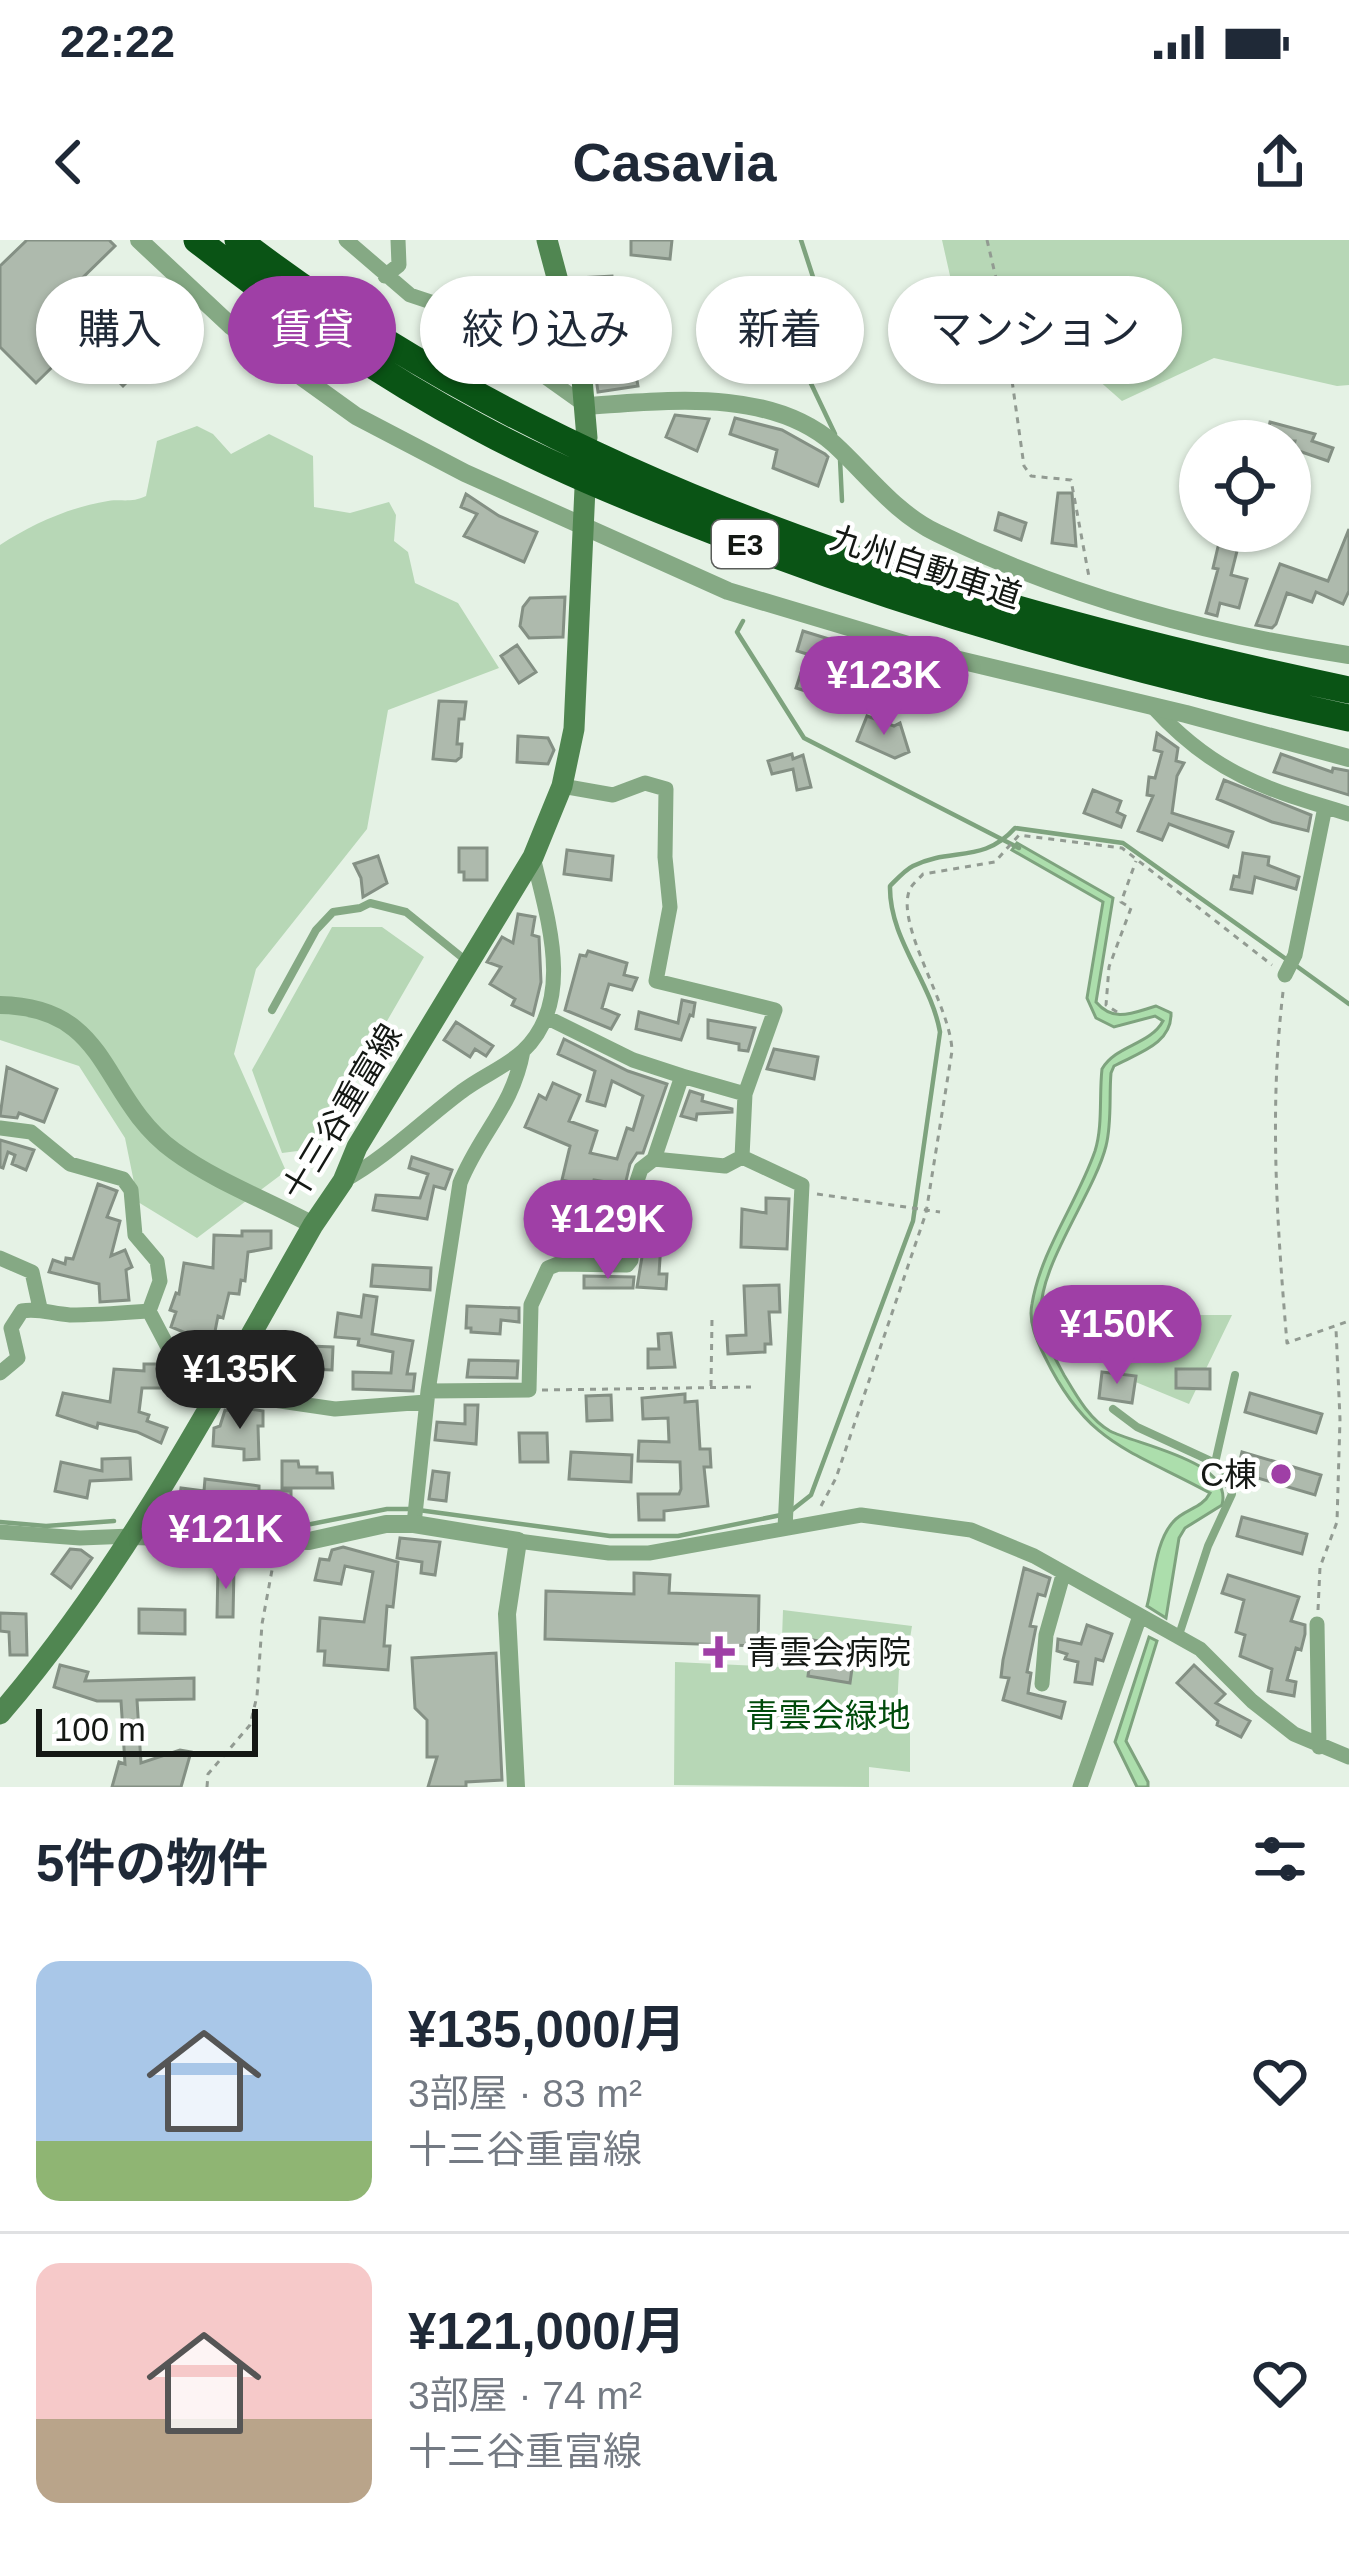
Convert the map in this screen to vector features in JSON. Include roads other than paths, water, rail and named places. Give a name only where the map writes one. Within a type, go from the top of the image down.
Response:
[{"type":"highway","name":"九州自動車道","points":[[197,240],[326,335],[405,386],[479,428],[595,482],[855,584],[1066,649],[1349,720]]},
{"type":"highway","name":"九州自動車道","points":[[238,240],[420,364],[570,444],[860,560],[1164,649],[1349,689]]},
{"type":"main road","points":[[548,240],[580,368],[587,438]]},
{"type":"main road","name":"十三谷重富線","points":[[0,1714],[47,1659],[132,1536],[343,1181],[357,1147],[533,857],[562,786],[574,729],[585,488]]},
{"type":"street","points":[[140,240],[231,326],[331,400],[465,473],[728,591],[1034,680],[1349,758]]},
{"type":"street","points":[[346,240],[385,276],[398,266],[398,240]]},
{"type":"street","points":[[396,284],[410,295],[449,308],[586,406],[674,400],[770,411],[830,440],[899,510],[934,532],[1093,596],[1181,621],[1349,656]]},
{"type":"street","points":[[1154,707],[1182,739],[1224,769],[1349,814]]},
{"type":"street","points":[[562,786],[613,795],[645,783],[666,789],[664,857],[670,907],[656,981],[775,1010],[745,1094],[742,1157]]},
{"type":"street","points":[[1288,966],[1325,807]]},
{"type":"street","points":[[343,1181],[372,1165],[462,1091],[523,1051],[548,1018],[554,949],[533,857]]},
{"type":"street","points":[[0,1005],[43,1010],[76,1027],[96,1045],[113,1082],[152,1134],[178,1155],[313,1225]]},
{"type":"street","points":[[548,1018],[633,1060],[745,1094]]},
{"type":"street","points":[[414,1523],[427,1396],[460,1183],[470,1159],[510,1100],[523,1051]]},
{"type":"street","points":[[0,1128],[31,1132],[70,1164],[123,1179],[131,1190],[135,1235],[158,1261],[160,1281],[149,1311],[171,1353],[184,1361],[203,1390],[335,1409],[427,1396],[529,1390],[531,1305],[548,1268],[627,1264],[631,1259],[637,1181],[641,1169],[654,1160],[682,1076]]},
{"type":"street","points":[[654,1160],[725,1166],[742,1157]]},
{"type":"street","points":[[742,1157],[802,1185],[786,1525]]},
{"type":"street","points":[[0,1258],[32,1272],[40,1308]]},
{"type":"street","points":[[0,1373],[18,1358],[11,1337],[22,1311],[40,1308],[62,1315],[149,1311]]},
{"type":"street","points":[[0,1532],[80,1538],[309,1541],[386,1524],[414,1523],[609,1553],[649,1553],[861,1515],[971,1530],[998,1538],[1200,1649],[1252,1701],[1294,1734],[1349,1757]]},
{"type":"street","points":[[516,1787],[507,1614],[518,1541]]},
{"type":"street","points":[[1042,1684],[1046,1635],[1064,1575]]},
{"type":"street","points":[[1080,1787],[1140,1616]]},
{"type":"street","points":[[1317,1624],[1319,1747]]},
{"type":"lane","points":[[272,1010],[316,930],[333,912],[370,903],[406,912],[470,964]]},
{"type":"lane","points":[[1215,1463],[1235,1375]]},
{"type":"lane","points":[[1113,1409],[1137,1427],[1215,1463],[1232,1494],[1173,1634]]},
{"type":"waterway","points":[[801,240],[813,277],[801,348],[805,371],[835,434]]},
{"type":"waterway","points":[[840,459],[842,501]]},
{"type":"waterway","points":[[743,621],[737,632],[804,738],[1019,848]]},
{"type":"waterway","points":[[792,1510],[811,1495],[913,1221],[940,1032],[896,924],[890,886],[913,866],[979,851],[1015,828],[1123,843],[1286,959]]},
{"type":"waterway","points":[[1295,965],[1349,1004]]},
{"type":"waterway","points":[[157,1523],[286,1529],[387,1509],[411,1509],[610,1536],[678,1536],[781,1515]]},
{"type":"waterway","points":[[0,1522],[46,1526],[114,1521]]},
{"type":"place","name":"C棟","points":[[1281,1474]]},
{"type":"place","name":"青雲会病院","points":[[719,1652]]},
{"type":"park label","name":"青雲会緑地","points":[[828,1715]]}]
